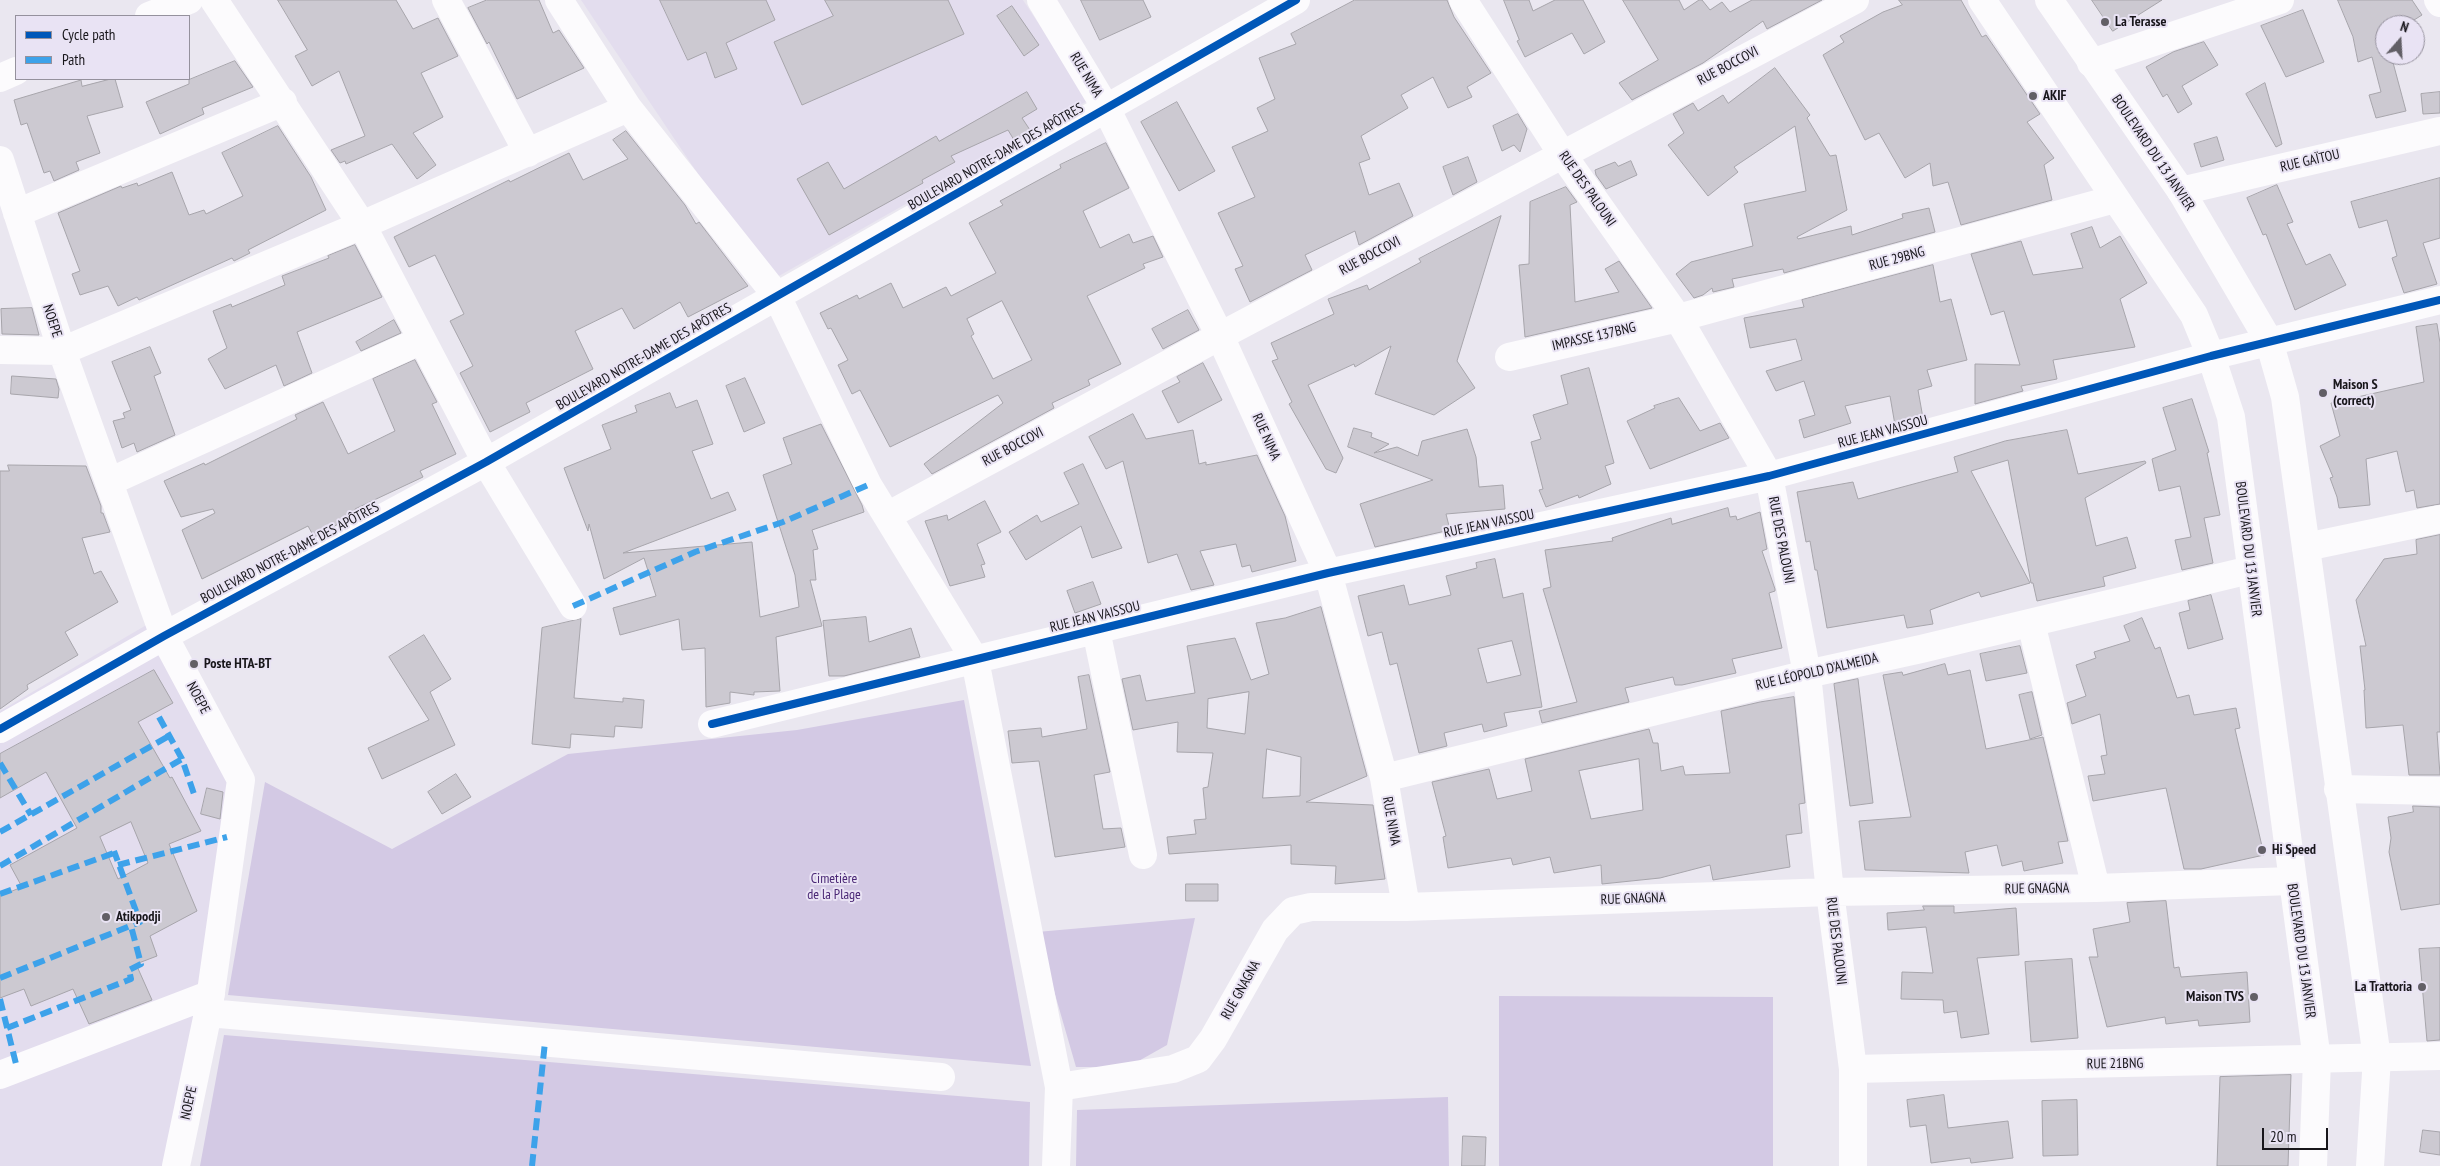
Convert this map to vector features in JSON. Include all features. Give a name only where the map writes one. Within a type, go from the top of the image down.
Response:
[{"type":"main road","points":[[152,15],[189,0]]},
{"type":"main road","points":[[214,0],[283,102],[362,225],[486,462],[573,606]]},
{"type":"main road","points":[[446,0],[528,153]]},
{"type":"main road","points":[[559,0],[628,108],[777,296],[868,485],[975,660],[1059,1087],[1056,1166]]},
{"type":"main road","name":"RUE NIMA","points":[[1041,0],[1106,108],[1220,336],[1328,573],[1384,778],[1406,907]]},
{"type":"main road","name":"BOULEVARD NOTRE-DAME DES APÔTRES","points":[[0,729],[164,636],[486,462],[1296,0]]},
{"type":"main road","name":"RUE DES PALOUNI","points":[[1463,0],[1562,154],[1678,318],[1769,476],[1807,674],[1830,892],[1853,1069],[1853,1166]]},
{"type":"main road","name":"RUE BOCCOVI","points":[[886,516],[1220,336],[1855,0]]},
{"type":"main road","name":"BOULEVARD DU 13 JANVIER","points":[[1982,0],[2194,315],[2211,356],[2231,416],[2291,881],[2317,1060],[2313,1166]]},
{"type":"main road","name":"BOULEVARD DU 13 JANVIER","points":[[2049,0],[2181,191],[2270,341],[2285,397],[2338,789],[2377,1058],[2370,1166]]},
{"type":"main road","points":[[2091,63],[2280,0]]},
{"type":"main road","points":[[2438,0],[2440,4]]},
{"type":"main road","points":[[0,78],[15,71]]},
{"type":"main road","points":[[17,213],[283,102]]},
{"type":"main road","points":[[0,350],[62,351],[362,225],[628,108]]},
{"type":"main road","name":"RUE GAÏTOU","points":[[2181,191],[2440,131]]},
{"type":"main road","name":"NOEPE","points":[[0,160],[62,351],[164,636],[241,780],[210,1003],[176,1166]]},
{"type":"main road","name":"RUE 29BNG","points":[[1678,318],[2115,199]]},
{"type":"main road","name":"RUE JEAN VAISSOU","points":[[712,724],[1328,573],[1769,476],[2211,356],[2440,300]]},
{"type":"main road","name":"IMPASSE 137BNG","points":[[1509,357],[1678,318]]},
{"type":"main road","points":[[109,482],[422,340]]},
{"type":"main road","points":[[2306,547],[2440,519]]},
{"type":"main road","name":"RUE LÉOPOLD D'ALMEIDA","points":[[1384,778],[1807,674],[2250,570]]},
{"type":"main road","points":[[2031,622],[2096,888]]},
{"type":"main road","points":[[1096,630],[1143,854]]},
{"type":"main road","points":[[2338,789],[2440,791]]},
{"type":"main road","name":"RUE GNAGNA","points":[[1059,1087],[1173,1069],[1198,1059],[1213,1039],[1275,930],[1293,911],[1310,907],[1406,907],[1830,892],[2096,888],[2291,881]]},
{"type":"main road","points":[[0,1075],[210,1003],[941,1077]]},
{"type":"main road","name":"RUE 21BNG","points":[[1853,1069],[2440,1056]]},
{"type":"shaded area","points":[[581,0],[1023,0],[1089,100],[770,281]]},
{"type":"shaded area","name":"Atikpodji","points":[[160,617],[247,775],[182,1166],[0,1166],[0,711]]},
{"type":"green space","name":"Cimetière de la Plage","points":[[964,700],[1031,1066],[228,995],[265,782],[392,849],[568,754],[797,730]]},
{"type":"green space","points":[[1195,918],[1167,1045],[1128,1067],[1076,1067],[1037,932]]},
{"type":"green space","points":[[1499,996],[1773,997],[1773,1166],[1499,1166]]},
{"type":"green space","points":[[224,1035],[1030,1102],[1029,1166],[200,1166]]},
{"type":"green space","points":[[1448,1097],[1449,1166],[1076,1166],[1077,1110]]},
{"type":"building","points":[[278,0],[396,0],[413,29],[438,18],[458,56],[421,73],[443,117],[413,133],[436,165],[417,179],[392,144],[346,164],[345,161],[340,163],[331,150],[365,136],[339,71],[312,86],[295,56],[307,50]]},
{"type":"building","points":[[487,0],[539,0],[553,33],[559,30],[584,68],[517,99],[489,42],[487,44],[468,8]]},
{"type":"building","points":[[660,0],[766,0],[775,20],[726,43],[737,69],[715,78],[706,52],[688,60]]},
{"type":"building","points":[[825,0],[948,0],[964,34],[802,105],[774,42],[833,16]]},
{"type":"building","points":[[1081,0],[1143,0],[1151,17],[1100,40]]},
{"type":"building","points":[[1355,0],[1447,0],[1454,17],[1491,73],[1467,87],[1472,97],[1448,108],[1433,77],[1401,95],[1408,108],[1361,136],[1370,159],[1359,163],[1369,195],[1399,183],[1413,216],[1359,245],[1355,231],[1305,255],[1312,270],[1250,302],[1235,269],[1243,266],[1218,213],[1255,197],[1232,147],[1268,131],[1257,108],[1275,99],[1259,58],[1296,44],[1291,34]]},
{"type":"building","points":[[1504,0],[1529,0],[1533,11],[1555,0],[1583,0],[1605,42],[1584,54],[1572,33],[1525,57],[1517,41],[1519,40]]},
{"type":"building","points":[[1623,0],[1679,0],[1684,10],[1699,0],[1702,0],[1710,10],[1722,2],[1730,12],[1752,0],[1822,0],[1767,29],[1763,21],[1703,63],[1632,100],[1619,83],[1658,60]]},
{"type":"building","points":[[1899,0],[1961,0],[1982,37],[1986,35],[2040,114],[2027,122],[2054,158],[2044,165],[2052,200],[1961,225],[1948,182],[1933,186],[1930,163],[1905,178],[1879,133],[1865,140],[1823,55],[1844,42],[1840,36],[1883,12],[1902,5]]},
{"type":"building","points":[[2092,0],[2162,0],[2113,31]]},
{"type":"building","points":[[2338,0],[2412,0],[2422,15],[2375,15],[2375,65],[2394,65],[2406,111],[2376,118],[2369,95],[2381,92],[2372,57],[2358,62],[2353,37]]},
{"type":"building","points":[[1012,6],[1039,45],[1024,56],[997,16]]},
{"type":"building","points":[[2303,10],[2324,62],[2286,77],[2261,26]]},
{"type":"building","points":[[2204,42],[2218,65],[2182,86],[2192,104],[2178,113],[2167,94],[2163,97],[2146,67],[2173,52]]},
{"type":"building","points":[[235,61],[253,87],[202,108],[204,114],[160,134],[146,102],[189,84],[190,80]]},
{"type":"building","points":[[1775,68],[1810,115],[1807,118],[1830,156],[1836,155],[1847,210],[1797,237],[1798,239],[1851,226],[1852,235],[1903,218],[1902,214],[1929,208],[1935,232],[1784,273],[1783,269],[1732,279],[1734,287],[1713,292],[1712,288],[1703,295],[1694,298],[1676,274],[1691,262],[1753,246],[1744,204],[1806,191],[1795,126],[1734,167],[1738,172],[1708,196],[1668,145],[1684,133],[1673,114],[1693,103],[1698,111],[1723,95],[1728,103]]},
{"type":"building","points":[[81,80],[82,86],[115,80],[123,107],[87,116],[100,153],[76,162],[79,170],[54,181],[50,171],[44,173],[27,123],[21,125],[14,100]]},
{"type":"building","points":[[2265,83],[2282,144],[2276,147],[2246,94]]},
{"type":"building","points":[[1027,92],[1037,109],[1022,118],[1030,130],[1014,140],[1008,130],[951,156],[955,162],[922,180],[923,183],[829,235],[797,179],[828,162],[844,189],[936,136],[939,141]]},
{"type":"building","points":[[2440,92],[2440,113],[2423,114],[2421,94]]},
{"type":"building","points":[[1177,102],[1215,171],[1179,191],[1141,122]]},
{"type":"building","points":[[1518,114],[1527,129],[1520,152],[1514,145],[1502,151],[1493,126]]},
{"type":"building","points":[[278,126],[311,177],[326,210],[248,250],[250,253],[234,261],[232,258],[139,300],[137,297],[118,306],[108,286],[80,295],[72,274],[80,271],[58,213],[121,186],[122,188],[137,183],[138,186],[172,172],[189,215],[204,210],[206,214],[243,196],[222,153]]},
{"type":"building","points":[[626,131],[685,205],[696,224],[699,222],[748,286],[688,317],[680,302],[634,329],[622,308],[575,331],[593,369],[526,403],[530,412],[490,432],[460,373],[473,366],[450,321],[464,314],[435,255],[409,267],[394,237],[509,180],[510,182],[569,153],[583,180],[628,159],[613,140]]},
{"type":"building","points":[[2217,137],[2224,160],[2201,167],[2194,144]]},
{"type":"building","points":[[1106,143],[1129,188],[1083,211],[1100,248],[1129,234],[1133,243],[1153,236],[1163,257],[1143,264],[1145,268],[1087,296],[1121,364],[1088,380],[1090,385],[1052,403],[1054,408],[932,474],[924,464],[1003,403],[998,395],[890,447],[860,390],[852,394],[838,365],[848,360],[831,328],[828,329],[820,313],[857,295],[859,299],[891,283],[903,308],[946,287],[951,296],[996,273],[969,223],[1003,205],[1000,201],[1061,168],[1060,165]],"holes":[[[1002,301],[1032,360],[993,379],[971,336],[974,334],[967,319]]]},
{"type":"building","points":[[1468,157],[1477,182],[1453,195],[1443,167]]},
{"type":"building","points":[[1631,161],[1637,175],[1606,189],[1596,175],[1595,170],[1615,162],[1618,166]]},
{"type":"building","points":[[2440,178],[2440,238],[2423,243],[2437,284],[2404,293],[2392,258],[2397,256],[2387,220],[2359,228],[2351,202]]},
{"type":"building","points":[[2277,185],[2293,222],[2287,224],[2306,265],[2330,254],[2346,285],[2295,310],[2266,234],[2263,235],[2247,198]]},
{"type":"building","points":[[1566,187],[1577,202],[1570,205],[1575,302],[1619,292],[1605,269],[1619,261],[1652,308],[1525,337],[1519,265],[1529,264],[1530,202]]},
{"type":"building","points":[[1501,216],[1457,361],[1475,388],[1434,415],[1375,394],[1391,346],[1355,367],[1354,364],[1308,385],[1343,458],[1336,473],[1326,469],[1289,404],[1292,402],[1272,361],[1278,359],[1271,343],[1334,314],[1328,299],[1367,285],[1369,290],[1421,262],[1419,259]]},
{"type":"building","points":[[2092,227],[2100,248],[2120,236],[2147,283],[2120,299],[2135,347],[2053,360],[2057,379],[2021,386],[2023,391],[1975,404],[1975,364],[2020,365],[2004,311],[1991,315],[1971,254],[2021,241],[2033,275],[2083,268],[2071,234]]},
{"type":"building","points":[[355,245],[382,297],[297,332],[312,373],[284,386],[276,365],[225,389],[208,359],[227,348],[213,311],[231,304],[232,307],[285,285],[282,276],[329,258],[328,256]]},
{"type":"building","points":[[1933,265],[1940,302],[1951,299],[1967,360],[1927,370],[1932,386],[1918,390],[1923,418],[1895,425],[1890,396],[1845,406],[1851,423],[1804,438],[1799,420],[1815,415],[1804,381],[1776,391],[1766,371],[1802,360],[1796,339],[1750,348],[1744,318],[1804,307],[1802,300]]},
{"type":"building","points":[[32,308],[39,335],[2,334],[1,309]]},
{"type":"building","points":[[1188,310],[1199,330],[1163,349],[1152,329]]},
{"type":"building","points":[[394,320],[401,333],[361,351],[356,342]]},
{"type":"building","points":[[2437,324],[2440,343],[2440,504],[2417,508],[2414,490],[2406,492],[2397,451],[2366,459],[2370,505],[2339,508],[2330,478],[2333,477],[2320,446],[2340,436],[2331,403],[2424,382],[2416,327]]},
{"type":"building","points":[[150,347],[161,373],[154,376],[175,435],[137,452],[134,443],[122,448],[113,421],[125,418],[123,413],[131,410],[112,362]]},
{"type":"building","points":[[415,360],[437,402],[432,404],[456,454],[420,471],[423,477],[355,509],[357,514],[314,537],[308,526],[202,579],[182,530],[215,513],[213,509],[181,517],[164,481],[204,463],[205,465],[297,419],[295,415],[323,402],[348,454],[395,431],[373,379]]},
{"type":"building","points":[[1203,363],[1222,400],[1178,423],[1162,391],[1180,382],[1177,377]]},
{"type":"building","points":[[1589,368],[1614,463],[1605,466],[1611,484],[1579,498],[1578,495],[1546,507],[1539,490],[1543,489],[1531,442],[1541,439],[1533,415],[1568,404],[1561,376]]},
{"type":"building","points":[[12,376],[56,379],[59,389],[58,398],[11,394]]},
{"type":"building","points":[[745,378],[765,423],[744,432],[726,386]]},
{"type":"building","points":[[670,393],[676,408],[697,400],[713,444],[692,451],[711,499],[728,492],[736,510],[623,553],[752,542],[760,617],[799,607],[795,575],[763,475],[792,464],[783,438],[821,424],[862,505],[864,512],[812,530],[818,549],[813,550],[816,580],[810,580],[822,626],[776,637],[780,691],[754,692],[754,695],[730,692],[730,703],[706,707],[705,648],[682,650],[679,619],[620,635],[613,608],[656,596],[644,558],[604,579],[589,524],[588,531],[564,468],[611,449],[602,425],[637,412],[635,406]]},
{"type":"building","points":[[1679,398],[1700,431],[1720,423],[1729,438],[1650,469],[1627,421],[1655,408],[1654,406]]},
{"type":"building","points":[[2192,399],[2209,452],[2207,453],[2220,515],[2204,518],[2213,563],[2182,570],[2175,540],[2191,537],[2180,486],[2159,491],[2152,459],[2176,450],[2163,408]]},
{"type":"building","points":[[1133,414],[1146,439],[1193,430],[1199,464],[1206,462],[1206,465],[1257,455],[1285,516],[1296,561],[1252,572],[1250,565],[1242,567],[1236,544],[1200,551],[1214,585],[1191,590],[1177,554],[1148,563],[1123,461],[1106,469],[1089,437]]},
{"type":"building","points":[[1354,428],[1372,433],[1371,437],[1389,444],[1374,453],[1397,447],[1418,456],[1422,441],[1467,429],[1476,457],[1479,487],[1503,485],[1505,509],[1446,514],[1450,530],[1375,547],[1360,504],[1433,480],[1348,447]]},
{"type":"building","points":[[2067,430],[2078,474],[2145,461],[2146,463],[2085,498],[2096,546],[2127,537],[2136,568],[2103,577],[2105,586],[2037,601],[2033,583],[2031,583],[2008,460],[1971,471],[2030,583],[1981,597],[1979,592],[1930,610],[1933,624],[1907,628],[1904,615],[1827,628],[1817,570],[1815,570],[1810,541],[1806,542],[1797,492],[1853,482],[1858,499],[1958,472],[1954,457],[2005,441]]},
{"type":"building","points":[[1083,464],[1122,548],[1092,558],[1081,526],[1026,560],[1009,532],[1037,515],[1041,522],[1079,504],[1064,473]]},
{"type":"building","points":[[8,465],[86,466],[101,506],[101,513],[103,513],[110,532],[82,538],[94,574],[101,571],[118,602],[65,632],[78,655],[27,685],[28,689],[0,709],[0,471],[9,471]]},
{"type":"building","points":[[985,501],[1001,532],[977,544],[985,564],[981,565],[985,577],[950,586],[925,521],[947,515],[948,520]]},
{"type":"building","points":[[1728,508],[1730,517],[1736,516],[1737,520],[1760,512],[1767,549],[1762,551],[1775,589],[1775,591],[1769,593],[1782,648],[1732,659],[1736,673],[1682,685],[1675,685],[1673,677],[1625,688],[1629,702],[1542,723],[1539,711],[1577,702],[1543,589],[1551,587],[1545,550],[1613,541],[1612,538],[1671,518],[1672,524]]},
{"type":"building","points":[[2440,535],[2440,732],[2437,732],[2440,775],[2409,775],[2403,725],[2366,728],[2365,690],[2360,646],[2366,646],[2356,600],[2384,559],[2417,554],[2416,540]]},
{"type":"building","points":[[1495,559],[1503,598],[1523,593],[1542,707],[1504,713],[1507,726],[1484,732],[1482,724],[1444,733],[1447,746],[1419,753],[1397,663],[1390,665],[1382,632],[1368,636],[1358,596],[1404,585],[1409,605],[1451,595],[1446,576],[1477,568],[1476,563]],"holes":[[[1512,641],[1521,675],[1487,683],[1478,649]]]},
{"type":"building","points":[[1093,582],[1101,604],[1075,613],[1067,591]]},
{"type":"building","points":[[2211,595],[2223,639],[2188,649],[2179,613],[2190,610],[2188,601]]},
{"type":"building","points":[[1321,607],[1367,776],[1306,802],[1373,805],[1385,879],[1335,884],[1336,866],[1291,864],[1291,845],[1169,854],[1167,837],[1196,834],[1194,820],[1206,819],[1203,788],[1208,787],[1213,753],[1177,752],[1178,722],[1133,730],[1122,679],[1140,675],[1146,701],[1195,693],[1187,646],[1235,638],[1251,680],[1269,674],[1256,623],[1285,618]],"holes":[[[1249,692],[1245,734],[1207,728],[1208,699]],[[1267,749],[1301,757],[1300,796],[1263,798]]]},
{"type":"building","points":[[866,617],[869,642],[911,628],[920,657],[844,676],[829,676],[823,621]]},
{"type":"building","points":[[2142,618],[2155,649],[2160,647],[2177,698],[2189,695],[2194,715],[2236,708],[2240,728],[2235,729],[2264,855],[2201,869],[2184,869],[2166,788],[2093,801],[2088,776],[2105,774],[2101,756],[2107,755],[2100,714],[2072,724],[2067,703],[2086,696],[2076,665],[2096,658],[2094,652],[2130,641],[2124,626]]},
{"type":"building","points":[[581,619],[574,698],[623,702],[623,698],[644,700],[642,728],[615,726],[614,737],[571,734],[570,748],[532,744],[542,628]]},
{"type":"building","points":[[424,635],[451,679],[430,692],[455,745],[382,779],[368,748],[429,720],[389,657]]},
{"type":"building","points":[[2020,646],[2027,673],[1986,681],[1980,654]]},
{"type":"building","points":[[1945,664],[1948,675],[1970,670],[1986,749],[2043,737],[2068,841],[2058,842],[2063,863],[2024,871],[2022,861],[2002,866],[1997,845],[1965,852],[1969,873],[1865,870],[1859,821],[1911,817],[1883,675],[1902,672],[1903,675]]},
{"type":"building","name":"Atikpodji","points":[[154,670],[173,703],[138,722],[170,778],[172,777],[201,831],[169,844],[197,911],[150,936],[157,956],[136,964],[152,1000],[89,1024],[73,989],[31,1006],[24,989],[0,998],[0,896],[22,887],[10,865],[77,828],[46,772],[0,798],[0,754]],"holes":[[[131,822],[148,863],[118,879],[100,837]]]},
{"type":"building","points":[[1089,675],[1110,772],[1094,775],[1103,829],[1121,828],[1125,847],[1055,857],[1039,761],[1012,763],[1008,731],[1041,728],[1042,737],[1087,729],[1078,677]]},
{"type":"building","points":[[1858,679],[1873,803],[1850,806],[1834,684]]},
{"type":"building","points":[[2032,692],[2042,735],[2030,739],[2019,695]]},
{"type":"building","points":[[1794,697],[1805,803],[1799,804],[1802,833],[1786,835],[1790,867],[1713,880],[1710,865],[1660,878],[1602,884],[1601,865],[1554,873],[1550,857],[1513,865],[1511,858],[1448,868],[1443,837],[1446,836],[1432,782],[1489,769],[1497,799],[1532,791],[1525,759],[1649,729],[1653,743],[1658,743],[1661,771],[1683,766],[1685,775],[1730,773],[1721,711]],"holes":[[[1639,759],[1643,810],[1591,819],[1579,771]]]},
{"type":"building","points":[[456,774],[471,797],[442,814],[428,792]]},
{"type":"building","points":[[207,788],[223,792],[220,819],[201,814]]},
{"type":"building","points":[[2413,806],[2440,807],[2440,904],[2401,910],[2389,852],[2391,838],[2388,817],[2413,812]]},
{"type":"building","points":[[1186,884],[1218,884],[1218,901],[1186,901]]},
{"type":"building","points":[[2166,901],[2174,968],[2179,967],[2181,977],[2247,972],[2250,1022],[2199,1026],[2198,1020],[2166,1024],[2165,1017],[2107,1027],[2089,957],[2098,957],[2093,929],[2130,922],[2127,903]]},
{"type":"building","points":[[1923,906],[1954,906],[1954,913],[2016,908],[2019,955],[1977,958],[1989,1034],[1961,1038],[1957,1011],[1944,1013],[1943,1000],[1901,999],[1902,972],[1933,973],[1926,927],[1888,930],[1887,913],[1924,910]]},
{"type":"building","points":[[2440,948],[2440,1040],[2427,1041],[2419,949]]},
{"type":"building","points":[[2072,959],[2078,1038],[2031,1042],[2025,962]]},
{"type":"building","points":[[2291,1075],[2288,1166],[2217,1166],[2220,1077]]},
{"type":"building","points":[[1944,1095],[1948,1128],[2008,1121],[2013,1158],[1971,1163],[1970,1158],[1931,1163],[1926,1125],[1910,1127],[1907,1100]]},
{"type":"building","points":[[2077,1100],[2078,1155],[2043,1156],[2042,1101]]},
{"type":"building","points":[[2423,1130],[2440,1132],[2440,1155],[2420,1152]]},
{"type":"building","points":[[1463,1136],[1486,1137],[1485,1166],[1462,1166]]},
{"type":"marked path","points":[[573,606],[695,552],[783,522],[868,485]]},
{"type":"marked path","points":[[159,717],[182,759],[194,794]]},
{"type":"marked path","points":[[0,832],[169,736]]},
{"type":"marked path","points":[[0,866],[182,759]]},
{"type":"marked path","points":[[0,763],[31,815]]},
{"type":"marked path","points":[[118,865],[227,837]]},
{"type":"marked path","points":[[0,978],[140,922],[114,851]]},
{"type":"marked path","points":[[0,894],[114,853]]},
{"type":"marked path","points":[[7,1028],[131,979],[129,970],[141,964],[131,926]]},
{"type":"marked path","points":[[0,999],[17,1068]]},
{"type":"marked path","points":[[532,1166],[545,1042]]},
{"type":"cycle path","points":[[0,729],[164,636],[486,462],[1296,0]]},
{"type":"cycle path","points":[[712,724],[1328,573],[1769,476],[2211,356],[2440,300]]},
{"type":"place","name":"La Terasse","points":[[2105,22]]},
{"type":"place","name":"AKIF","points":[[2033,96]]},
{"type":"place","name":"Maison S (correct)","points":[[2323,393]]},
{"type":"place","name":"Poste HTA-BT","points":[[194,664]]},
{"type":"place","name":"Hi Speed","points":[[2262,850]]},
{"type":"place","name":"Atikpodji","points":[[106,917]]},
{"type":"place","name":"La Trattoria","points":[[2422,987]]},
{"type":"place","name":"Maison TVS","points":[[2254,997]]}]
